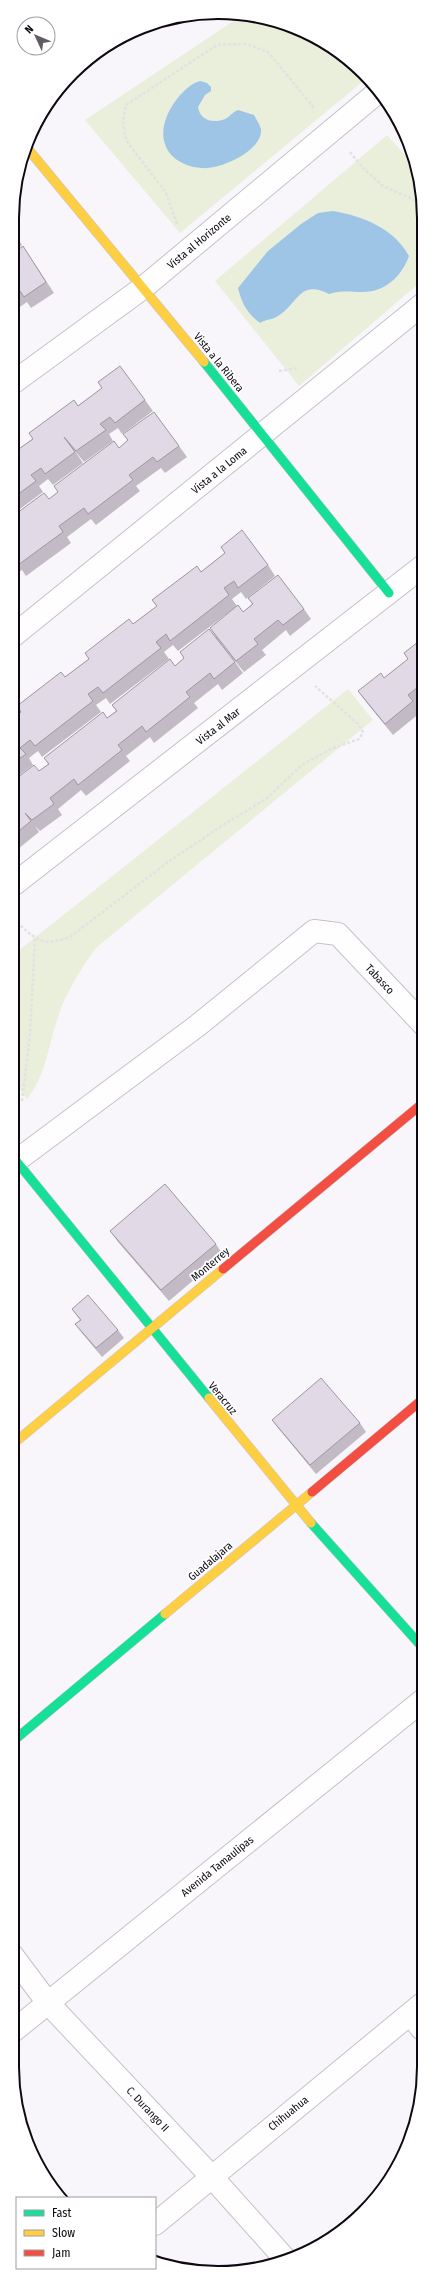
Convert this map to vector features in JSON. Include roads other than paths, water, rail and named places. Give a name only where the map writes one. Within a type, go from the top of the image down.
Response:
[{"type":"street","name":"Vista al Horizonte","points":[[19,378],[144,287],[374,95]]},
{"type":"street","name":"Vista a la Ribera","points":[[31,152],[144,287],[389,593]]},
{"type":"street","name":"Vista a la Loma","points":[[19,631],[417,310]]},
{"type":"street","name":"Vista al Mar","points":[[19,880],[417,571]]},
{"type":"street","name":"Tabasco","points":[[19,1155],[197,1026],[314,931],[338,934],[417,1018]]},
{"type":"street","name":"Monterrey","points":[[19,1439],[417,1108]]},
{"type":"street","name":"Veracruz","points":[[19,1165],[294,1505],[417,1641]]},
{"type":"street","name":"Guadalajara","points":[[19,1736],[294,1505],[417,1404]]},
{"type":"street","name":"Avenida Tamaulipas","points":[[19,2026],[417,1704]]},
{"type":"street","name":"C. Durango II","points":[[19,1964],[48,2003],[211,2176],[282,2255]]},
{"type":"street","name":"Chihuahua","points":[[156,2223],[211,2176],[417,2017]]},
{"type":"water","points":[[200,81],[207,83],[211,87],[211,91],[205,95],[198,107],[204,118],[211,121],[216,121],[227,118],[238,110],[254,115],[261,129],[260,137],[248,152],[239,158],[210,168],[192,166],[175,158],[165,145],[163,136],[167,116],[173,105],[185,90]]},
{"type":"water","points":[[333,211],[366,220],[386,231],[395,238],[403,246],[409,256],[402,270],[392,282],[371,291],[329,294],[311,289],[305,291],[278,316],[260,323],[246,308],[241,299],[238,288],[268,251],[301,224],[318,213]]}]
